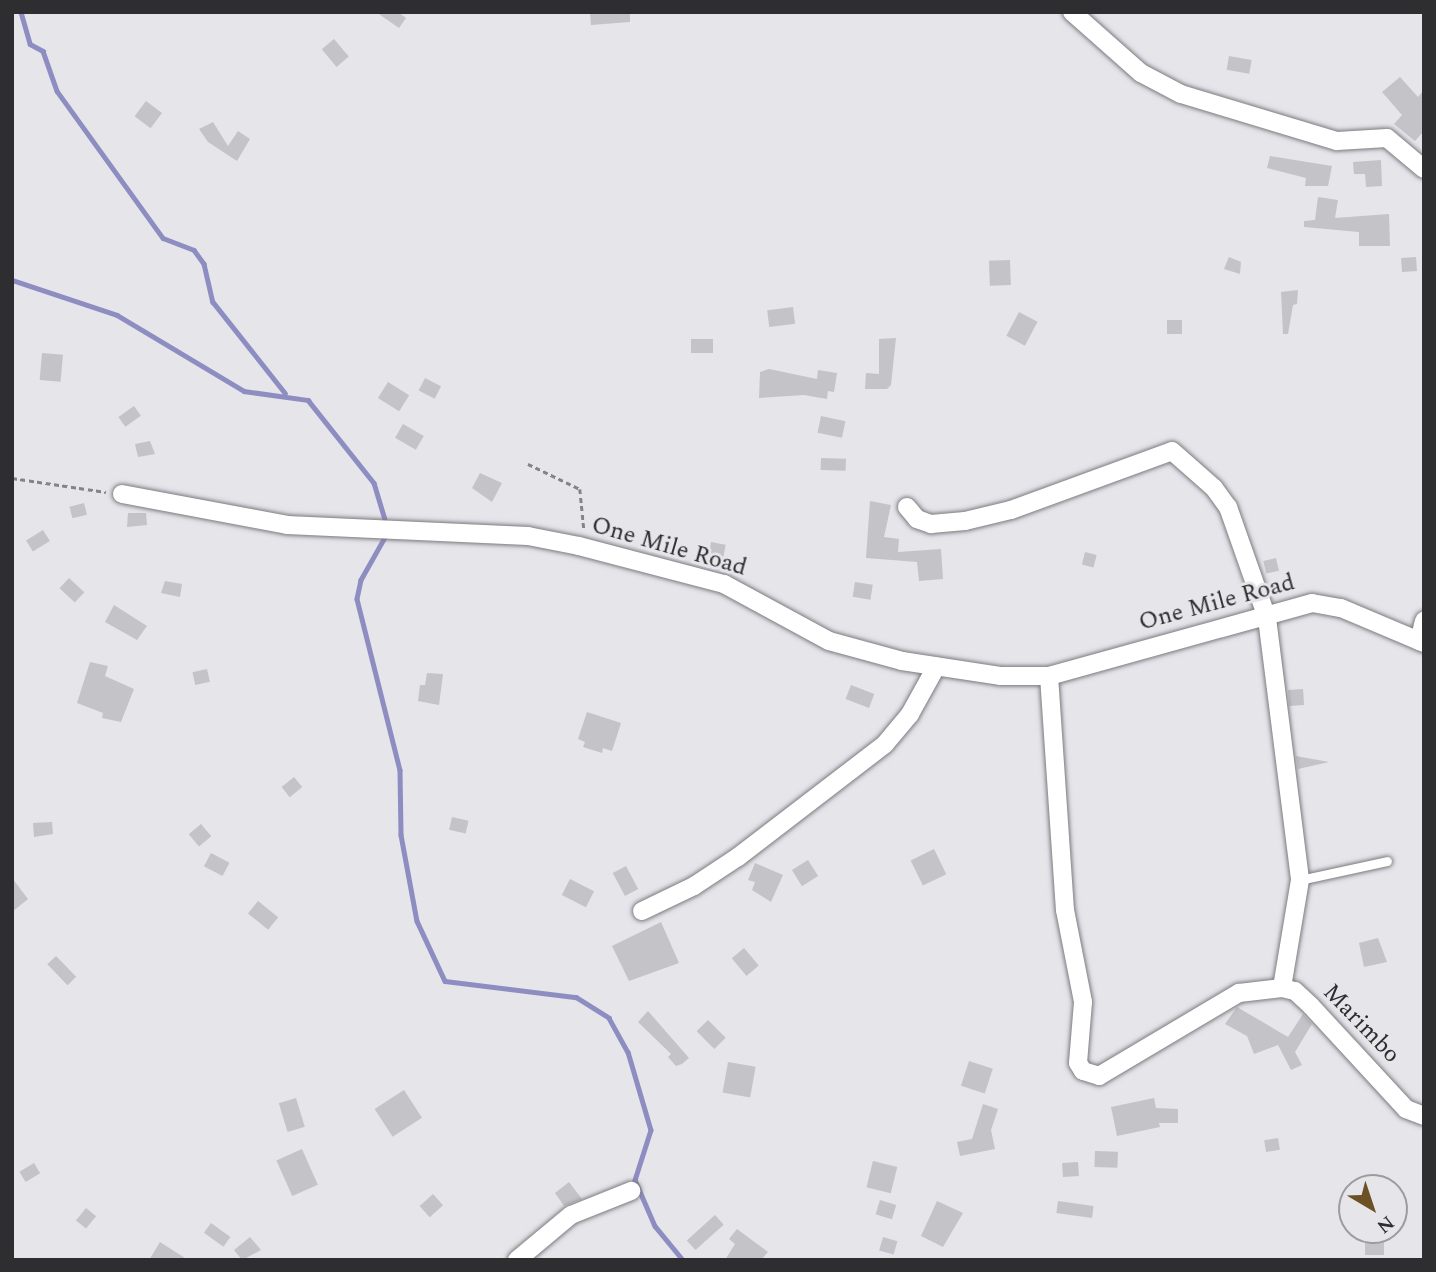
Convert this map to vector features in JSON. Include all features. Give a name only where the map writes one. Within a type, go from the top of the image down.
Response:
[{"type":"street","points":[[1072,12],[1141,74],[1181,94],[1337,141],[1387,138],[1424,169]]},
{"type":"street","points":[[907,508],[917,519],[931,524],[965,521],[1011,510],[1172,451],[1228,507],[1267,618],[1300,880],[1282,988]]},
{"type":"street","name":"One Mile Road","points":[[122,494],[287,525],[528,536],[579,545],[724,584],[829,641],[936,667],[999,677],[1049,676],[1170,639],[1267,618],[1312,603],[1324,604],[1421,642]]},
{"type":"street","points":[[1421,642],[1424,621]]},
{"type":"street","points":[[642,911],[694,886],[738,857],[885,744],[910,714],[936,667]]},
{"type":"street","name":"Marimbo","points":[[1049,676],[1065,910],[1083,1002],[1078,1063],[1083,1070],[1099,1076],[1239,993],[1282,988],[1295,992],[1311,1006],[1406,1109],[1424,1116]]},
{"type":"street","points":[[517,1260],[571,1215],[631,1191]]},
{"type":"lane","points":[[1300,880],[1387,862]]},
{"type":"path","points":[[528,464],[580,489],[585,526],[579,545]]},
{"type":"path","points":[[12,478],[122,494]]},
{"type":"building","points":[[376,12],[398,12],[406,18],[399,28]]},
{"type":"building","points":[[590,12],[630,12],[630,22],[591,25]]},
{"type":"building","points":[[334,39],[349,57],[337,67],[322,49]]},
{"type":"building","points":[[1229,56],[1252,60],[1249,74],[1227,70]]},
{"type":"building","points":[[1400,77],[1418,97],[1424,90],[1424,131],[1415,141],[1394,124],[1402,115],[1382,92]]},
{"type":"building","points":[[146,101],[162,113],[151,128],[135,116]]},
{"type":"building","points":[[213,122],[228,146],[238,131],[250,139],[237,161],[208,142],[199,129]]},
{"type":"building","points":[[1270,156],[1332,166],[1328,186],[1305,186],[1306,178],[1267,168]]},
{"type":"building","points":[[1381,160],[1382,186],[1366,187],[1365,174],[1354,174],[1353,162]]},
{"type":"building","points":[[1318,197],[1338,200],[1335,218],[1389,214],[1390,246],[1359,246],[1359,232],[1304,227],[1304,221],[1315,220]]},
{"type":"building","points":[[1229,257],[1241,262],[1240,274],[1224,269]]},
{"type":"building","points":[[1416,257],[1417,271],[1402,272],[1401,258]]},
{"type":"building","points":[[1010,260],[1011,285],[990,286],[989,261]]},
{"type":"building","points":[[1298,290],[1297,304],[1293,305],[1288,334],[1283,334],[1281,292]]},
{"type":"building","points":[[793,307],[795,324],[769,327],[767,310]]},
{"type":"building","points":[[1019,312],[1038,322],[1025,346],[1006,336]]},
{"type":"building","points":[[1167,320],[1182,320],[1182,334],[1167,334]]},
{"type":"building","points":[[896,338],[891,385],[887,389],[865,389],[866,373],[879,374],[879,339]]},
{"type":"building","points":[[691,339],[713,339],[713,353],[691,353]]},
{"type":"building","points":[[42,353],[63,355],[61,382],[40,380]]},
{"type":"building","points":[[769,369],[817,379],[818,370],[837,373],[834,392],[828,391],[827,399],[804,395],[759,398],[760,372]]},
{"type":"building","points":[[425,378],[441,386],[435,399],[419,390]]},
{"type":"building","points":[[388,382],[409,395],[399,411],[378,398]]},
{"type":"building","points":[[134,406],[141,416],[125,427],[118,417]]},
{"type":"building","points":[[821,416],[845,421],[842,438],[817,433]]},
{"type":"building","points":[[403,424],[424,436],[416,450],[395,438]]},
{"type":"building","points":[[150,441],[155,454],[138,457],[135,444]]},
{"type":"building","points":[[821,458],[846,459],[846,471],[821,470]]},
{"type":"building","points":[[480,473],[502,483],[492,502],[472,488]]},
{"type":"building","points":[[870,501],[891,505],[884,537],[899,539],[898,552],[941,549],[943,579],[919,581],[917,562],[866,558]]},
{"type":"building","points":[[84,503],[87,515],[72,518],[69,507]]},
{"type":"building","points":[[128,513],[146,513],[147,525],[127,527]]},
{"type":"building","points":[[43,530],[50,541],[33,552],[26,541]]},
{"type":"building","points":[[711,542],[726,545],[723,559],[708,556]]},
{"type":"building","points":[[1085,552],[1097,555],[1093,568],[1082,565]]},
{"type":"building","points":[[1276,558],[1279,571],[1266,574],[1263,561]]},
{"type":"building","points":[[69,578],[84,592],[75,603],[59,588]]},
{"type":"building","points":[[165,581],[182,584],[180,597],[161,593]]},
{"type":"building","points":[[855,582],[873,585],[870,600],[853,597]]},
{"type":"building","points":[[114,605],[147,626],[137,640],[105,622]]},
{"type":"building","points":[[90,662],[108,666],[105,676],[134,689],[121,722],[102,718],[103,713],[77,703]]},
{"type":"building","points":[[207,669],[210,682],[195,685],[192,672]]},
{"type":"building","points":[[427,673],[443,674],[439,705],[418,701],[420,685],[425,685]]},
{"type":"building","points":[[851,685],[874,694],[869,708],[846,699]]},
{"type":"building","points":[[1303,689],[1304,705],[1289,706],[1288,690]]},
{"type":"building","points":[[587,712],[621,723],[612,751],[603,748],[602,753],[583,747],[585,742],[578,739]]},
{"type":"building","points":[[1296,756],[1329,762],[1298,769]]},
{"type":"building","points":[[294,777],[302,787],[290,797],[282,787]]},
{"type":"building","points":[[452,817],[469,821],[466,833],[449,830]]},
{"type":"building","points":[[52,822],[53,834],[34,837],[33,823]]},
{"type":"building","points":[[201,824],[211,836],[199,847],[189,834]]},
{"type":"building","points":[[934,849],[946,874],[923,886],[911,860]]},
{"type":"building","points":[[211,853],[230,863],[222,876],[204,866]]},
{"type":"building","points":[[808,860],[818,876],[802,886],[792,870]]},
{"type":"building","points":[[755,863],[783,875],[771,902],[752,890],[755,882],[748,880]]},
{"type":"building","points":[[626,866],[638,889],[625,896],[613,873]]},
{"type":"building","points":[[12,878],[28,899],[12,912]]},
{"type":"building","points":[[570,879],[594,891],[586,907],[562,895]]},
{"type":"building","points":[[258,901],[278,917],[268,930],[248,913]]},
{"type":"building","points":[[661,922],[679,963],[629,981],[612,946]]},
{"type":"building","points":[[1378,938],[1387,962],[1364,967],[1359,943]]},
{"type":"building","points":[[744,948],[759,966],[747,976],[732,958]]},
{"type":"building","points":[[56,956],[76,977],[68,985],[47,964]]},
{"type":"building","points":[[1237,1007],[1288,1037],[1303,1014],[1312,1024],[1295,1052],[1302,1065],[1291,1070],[1278,1045],[1254,1054],[1247,1036],[1225,1024]]},
{"type":"building","points":[[648,1011],[689,1058],[682,1064],[676,1066],[668,1057],[671,1054],[638,1022]]},
{"type":"building","points":[[708,1020],[726,1038],[714,1049],[697,1031]]},
{"type":"building","points":[[969,1061],[993,1069],[985,1093],[961,1086]]},
{"type":"building","points":[[728,1062],[756,1067],[750,1097],[723,1093]]},
{"type":"building","points":[[404,1090],[422,1118],[393,1137],[375,1109]]},
{"type":"building","points":[[296,1098],[305,1127],[288,1132],[279,1103]]},
{"type":"building","points":[[1154,1098],[1156,1108],[1178,1109],[1178,1123],[1159,1123],[1160,1127],[1117,1136],[1111,1107]]},
{"type":"building","points":[[983,1104],[998,1109],[991,1130],[995,1149],[960,1156],[957,1142],[972,1139]]},
{"type":"building","points":[[1278,1138],[1280,1150],[1266,1152],[1264,1140]]},
{"type":"building","points":[[302,1149],[318,1185],[292,1196],[276,1160]]},
{"type":"building","points":[[1095,1151],[1118,1152],[1117,1168],[1094,1167]]},
{"type":"building","points":[[873,1161],[897,1167],[891,1193],[866,1187]]},
{"type":"building","points":[[1078,1162],[1079,1176],[1063,1177],[1062,1163]]},
{"type":"building","points":[[34,1163],[40,1173],[26,1182],[19,1172]]},
{"type":"building","points":[[569,1182],[582,1199],[564,1206],[555,1193]]},
{"type":"building","points":[[433,1194],[443,1205],[430,1217],[420,1206]]},
{"type":"building","points":[[880,1200],[896,1205],[892,1219],[876,1214]]},
{"type":"building","points":[[937,1201],[963,1213],[943,1247],[921,1236]]},
{"type":"building","points":[[1058,1201],[1094,1206],[1092,1218],[1056,1213]]},
{"type":"building","points":[[86,1208],[96,1216],[86,1229],[76,1220]]},
{"type":"building","points":[[715,1215],[724,1225],[695,1250],[687,1240]]},
{"type":"building","points":[[211,1223],[230,1237],[223,1247],[204,1233]]},
{"type":"building","points":[[737,1229],[768,1252],[761,1260],[725,1260],[735,1244],[729,1239]]},
{"type":"building","points":[[250,1237],[261,1250],[242,1260],[234,1250]]},
{"type":"building","points":[[883,1237],[897,1241],[894,1255],[879,1250]]},
{"type":"building","points":[[160,1242],[188,1260],[149,1260]]},
{"type":"building","points":[[1365,1244],[1384,1244],[1384,1255],[1365,1255]]},
{"type":"waterway","points":[[21,12],[30,44],[43,51],[57,91],[163,238],[194,250],[204,264],[213,302],[285,393]]},
{"type":"waterway","points":[[12,280],[117,315],[244,391],[308,400],[374,483],[387,526]]},
{"type":"waterway","points":[[387,534],[361,580],[357,599],[400,770],[401,835],[417,921],[445,981],[576,997],[609,1018],[628,1052],[651,1130],[635,1180],[655,1226],[683,1260]]}]
